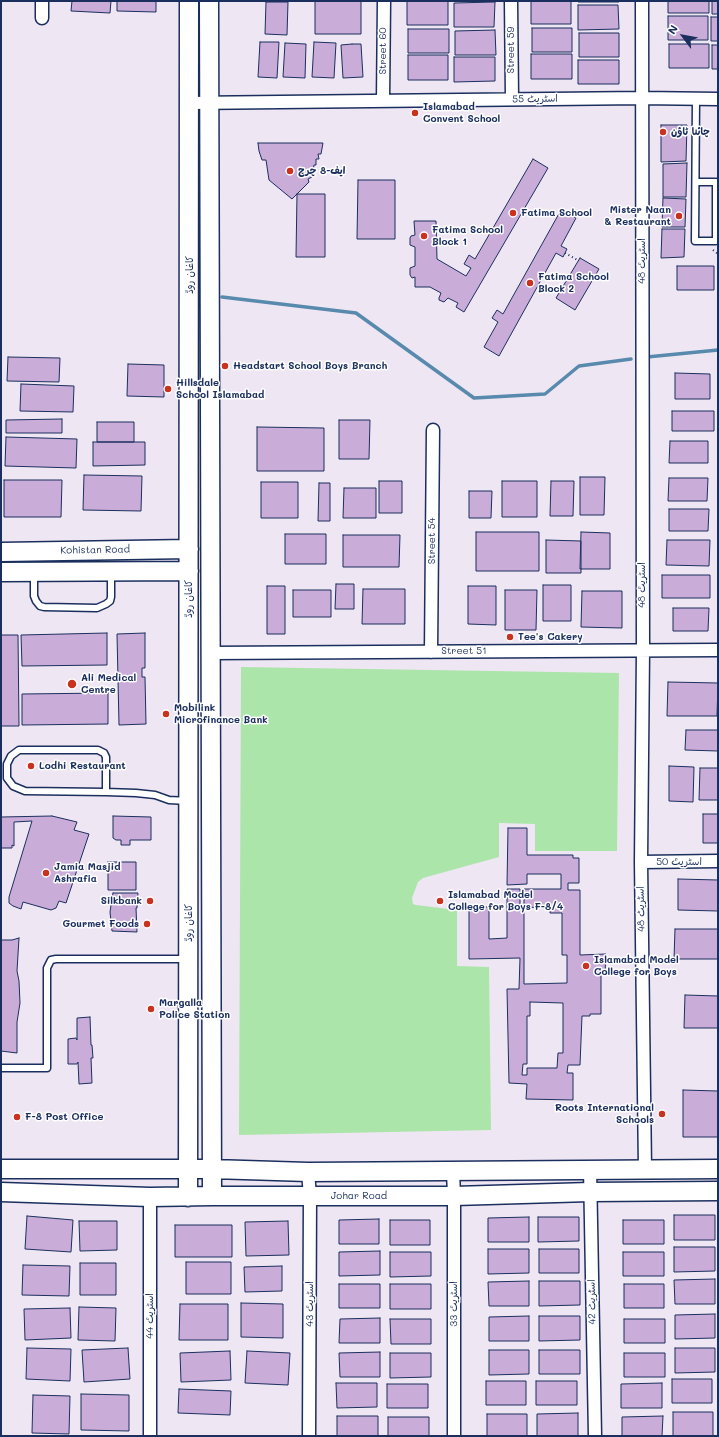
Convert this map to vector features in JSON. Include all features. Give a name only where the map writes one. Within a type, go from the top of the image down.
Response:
[{"type":"street","points":[[42,1],[42,18]]},
{"type":"street","name":"کاغان روڈ","points":[[188,1197],[189,1]]},
{"type":"street","name":"کاغان روڈ","points":[[209,1],[212,1196]]},
{"type":"street","name":"Street 60","points":[[383,101],[384,1]]},
{"type":"street","name":"Street 59","points":[[511,1],[512,99]]},
{"type":"street","name":"اسٹریٹ 48","points":[[642,1],[643,650],[641,862],[645,1169]]},
{"type":"street","name":"اسٹریٹ 55","points":[[190,103],[641,98],[718,99]]},
{"type":"street","name":"Street 54","points":[[431,652],[433,430]]},
{"type":"street","name":"Kohistan Road","points":[[1,552],[189,549]]},
{"type":"street","points":[[1,572],[189,571]]},
{"type":"street","name":"Street 51","points":[[210,653],[718,650]]},
{"type":"street","points":[[189,803],[211,806]]},
{"type":"street","name":"اسٹریٹ 50","points":[[641,862],[718,861]]},
{"type":"street","points":[[189,1078],[212,1078]]},
{"type":"street","points":[[1,1169],[212,1169],[308,1172],[718,1169]]},
{"type":"street","name":"اسٹریٹ 42","points":[[590,1169],[596,1436]]},
{"type":"street","name":"اسٹریٹ 33","points":[[453,1171],[454,1436]]},
{"type":"street","name":"اسٹریٹ 43","points":[[308,1172],[310,1196],[310,1436]]},
{"type":"street","name":"Johar Road","points":[[1,1192],[188,1197],[454,1196],[590,1192],[718,1192]]},
{"type":"street","name":"اسٹریٹ 44","points":[[150,1197],[150,1436]]},
{"type":"lane","points":[[696,98],[695,241],[716,241],[716,182],[696,182]]},
{"type":"lane","points":[[34,572],[34,596],[40,606],[97,608],[110,601],[111,572]]},
{"type":"lane","points":[[106,792],[106,757],[104,753],[98,750],[19,750],[11,756],[7,764],[7,778],[13,786],[25,791],[136,793],[155,795],[169,800],[189,803]]},
{"type":"lane","points":[[1,1068],[47,1068],[47,968],[52,960],[189,959]]},
{"type":"path","points":[[565,253],[578,261]]},
{"type":"green space","name":"Islamabad Model College for Boys F-8/4","points":[[241,667],[619,673],[617,851],[535,851],[535,824],[499,823],[499,857],[423,878],[418,882],[412,898],[413,904],[416,905],[457,910],[457,966],[489,967],[491,1130],[239,1135]]},
{"type":"building","points":[[72,1],[111,1],[110,13],[71,11]]},
{"type":"building","points":[[117,1],[156,1],[156,12],[117,11]]},
{"type":"building","points":[[315,1],[361,1],[361,34],[315,34]]},
{"type":"building","points":[[407,1],[448,1],[448,25],[407,25]]},
{"type":"building","points":[[531,1],[571,1],[571,24],[531,24]]},
{"type":"building","points":[[619,1],[619,2],[578,2]]},
{"type":"building","points":[[668,1],[709,1],[709,13],[668,13]]},
{"type":"building","points":[[712,1],[718,1],[718,14],[712,14]]},
{"type":"building","points":[[266,2],[288,2],[287,35],[265,34]]},
{"type":"building","points":[[495,2],[494,27],[454,27],[454,3]]},
{"type":"building","points":[[578,5],[618,5],[619,29],[578,30]]},
{"type":"building","points":[[668,16],[708,16],[708,40],[668,40]]},
{"type":"building","points":[[711,17],[718,17],[718,41],[711,41]]},
{"type":"building","points":[[532,28],[572,28],[572,52],[532,52]]},
{"type":"building","points":[[408,29],[449,29],[449,53],[408,53]]},
{"type":"building","points":[[495,30],[496,55],[455,55],[455,31]]},
{"type":"building","points":[[579,33],[619,33],[619,57],[579,57]]},
{"type":"building","points":[[260,42],[279,42],[277,78],[258,77]]},
{"type":"building","points":[[314,42],[336,43],[334,78],[312,77]]},
{"type":"building","points":[[285,43],[306,44],[305,78],[283,77]]},
{"type":"building","points":[[361,44],[363,77],[343,78],[341,45]]},
{"type":"building","points":[[669,44],[709,44],[709,68],[669,68]]},
{"type":"building","points":[[712,45],[718,45],[718,69],[712,69]]},
{"type":"building","points":[[531,54],[572,54],[572,79],[531,79]]},
{"type":"building","points":[[408,55],[448,55],[448,80],[408,80]]},
{"type":"building","points":[[454,57],[495,57],[495,81],[454,82]]},
{"type":"building","points":[[578,60],[619,60],[619,84],[578,84]]},
{"type":"building","points":[[661,125],[687,125],[686,161],[661,162]]},
{"type":"building","name":"ایف-8 چرچ","points":[[258,143],[323,143],[321,154],[318,154],[319,159],[316,159],[316,165],[314,165],[313,171],[311,171],[312,177],[308,179],[309,182],[292,199],[269,180],[266,160],[262,160]]},
{"type":"building","name":"Fatima School Block 1","points":[[533,159],[548,168],[464,312],[456,307],[458,303],[448,298],[444,302],[439,300],[441,293],[430,287],[415,287],[415,277],[412,278],[410,275],[410,268],[415,266],[415,247],[410,245],[411,236],[415,235],[414,221],[436,221],[437,259],[466,276],[471,268],[464,264],[469,255],[475,259]]},
{"type":"building","points":[[687,163],[686,197],[663,197],[663,164]]},
{"type":"building","points":[[358,180],[395,180],[395,239],[357,239]]},
{"type":"building","points":[[297,194],[325,194],[325,257],[296,257]]},
{"type":"building","points":[[663,198],[686,199],[685,227],[662,227]]},
{"type":"building","name":"Fatima School Block 2","points":[[561,210],[576,218],[561,246],[567,249],[563,257],[556,253],[499,356],[484,347],[498,322],[492,318],[497,310],[503,314]]},
{"type":"building","points":[[662,229],[685,229],[684,257],[661,258]]},
{"type":"building","points":[[580,258],[599,269],[575,310],[556,298]]},
{"type":"building","points":[[677,266],[714,266],[714,290],[677,290]]},
{"type":"building","points":[[8,357],[60,358],[59,382],[7,381]]},
{"type":"building","points":[[128,364],[164,365],[164,397],[127,396]]},
{"type":"building","points":[[675,373],[710,374],[710,399],[675,399]]},
{"type":"building","points":[[21,384],[74,386],[73,412],[20,411]]},
{"type":"building","points":[[672,411],[714,411],[714,431],[672,431]]},
{"type":"building","points":[[62,419],[62,433],[6,433],[6,420]]},
{"type":"building","points":[[339,420],[370,420],[369,459],[339,459]]},
{"type":"building","points":[[97,422],[134,422],[134,442],[97,442]]},
{"type":"building","points":[[257,427],[324,428],[324,471],[257,471]]},
{"type":"building","points":[[6,437],[77,439],[76,468],[5,466]]},
{"type":"building","points":[[670,441],[708,441],[708,463],[669,463]]},
{"type":"building","points":[[93,442],[145,442],[145,465],[93,466]]},
{"type":"building","points":[[84,475],[142,476],[141,511],[83,510]]},
{"type":"building","points":[[580,477],[605,477],[604,515],[580,515]]},
{"type":"building","points":[[669,478],[708,478],[707,501],[668,501]]},
{"type":"building","points":[[4,480],[62,480],[61,517],[4,517]]},
{"type":"building","points":[[379,481],[402,481],[402,513],[379,513]]},
{"type":"building","points":[[502,481],[537,481],[537,517],[502,517]]},
{"type":"building","points":[[551,481],[574,481],[573,516],[550,516]]},
{"type":"building","points":[[261,482],[298,482],[298,518],[261,518]]},
{"type":"building","points":[[319,483],[330,483],[330,521],[318,521]]},
{"type":"building","points":[[344,488],[376,488],[376,518],[343,518]]},
{"type":"building","points":[[469,491],[492,491],[491,518],[469,518]]},
{"type":"building","points":[[669,509],[709,509],[708,531],[669,531]]},
{"type":"building","points":[[476,532],[539,532],[539,571],[476,571]]},
{"type":"building","points":[[581,532],[610,533],[610,569],[580,569]]},
{"type":"building","points":[[285,534],[326,534],[326,564],[285,564]]},
{"type":"building","points":[[343,535],[400,535],[399,567],[343,567]]},
{"type":"building","points":[[546,540],[581,541],[581,573],[546,573]]},
{"type":"building","points":[[667,540],[710,540],[709,566],[666,565]]},
{"type":"building","points":[[662,575],[710,575],[710,598],[662,598]]},
{"type":"building","points":[[336,584],[354,584],[354,609],[335,609]]},
{"type":"building","points":[[543,585],[571,585],[571,621],[543,621]]},
{"type":"building","points":[[267,586],[285,586],[285,634],[267,634]]},
{"type":"building","points":[[468,586],[496,586],[496,625],[468,624]]},
{"type":"building","points":[[363,589],[405,589],[405,624],[362,624]]},
{"type":"building","points":[[293,590],[331,590],[331,617],[293,617]]},
{"type":"building","points":[[505,590],[537,590],[536,630],[505,630]]},
{"type":"building","points":[[582,591],[622,591],[622,628],[581,627]]},
{"type":"building","points":[[673,608],[709,608],[708,631],[673,631]]},
{"type":"building","points":[[107,633],[107,665],[22,666],[21,635]]},
{"type":"building","points":[[145,633],[145,668],[142,668],[142,677],[145,677],[146,724],[119,725],[117,634]]},
{"type":"building","points":[[1,635],[18,635],[19,726],[1,726]]},
{"type":"building","points":[[668,682],[718,683],[717,716],[667,716]]},
{"type":"building","points":[[108,693],[108,724],[22,725],[22,694]]},
{"type":"building","points":[[686,730],[718,730],[718,751],[685,750]]},
{"type":"building","points":[[669,766],[694,767],[693,802],[669,801]]},
{"type":"building","points":[[700,768],[718,768],[718,800],[699,800]]},
{"type":"building","points":[[703,814],[718,814],[718,843],[703,843]]},
{"type":"building","name":"Jamia Masjid Ashrafia","points":[[52,816],[77,822],[74,830],[89,834],[66,903],[59,901],[56,908],[51,910],[23,902],[21,909],[13,906],[9,903],[9,897],[32,821],[14,822],[14,846],[12,845],[12,848],[1,848],[1,817]]},
{"type":"building","points":[[113,816],[151,817],[151,840],[130,840],[130,845],[121,845],[121,840],[116,840],[113,838]]},
{"type":"building","name":"Islamabad Model College for Boys","points":[[508,828],[527,828],[527,855],[573,855],[573,858],[579,858],[579,883],[568,883],[568,890],[580,890],[580,955],[606,954],[605,973],[601,973],[601,1014],[582,1016],[580,1065],[568,1065],[567,1073],[573,1073],[573,1100],[526,1099],[527,1084],[509,1083],[507,989],[519,989],[520,958],[469,959],[469,907],[489,907],[489,939],[507,938],[507,889],[520,889],[520,908],[524,908],[524,984],[567,983],[567,955],[562,955],[562,913],[550,913],[550,908],[524,907],[524,889],[561,889],[561,874],[527,874],[527,884],[507,885]],"holes":[[[530,1002],[563,1003],[563,1053],[558,1053],[557,1068],[527,1068],[527,1075],[522,1075],[523,1064],[527,1064],[527,1016],[530,1016]]]},
{"type":"building","points":[[108,862],[136,862],[136,890],[108,890]]},
{"type":"building","points":[[678,879],[718,880],[718,911],[678,910]]},
{"type":"building","points":[[113,893],[138,893],[136,908],[137,932],[112,931],[110,912]]},
{"type":"building","points":[[675,929],[718,929],[718,959],[674,959]]},
{"type":"building","points":[[19,938],[17,971],[20,1003],[17,1022],[17,1053],[1,1051],[1,940],[12,940]]},
{"type":"building","points":[[685,995],[718,996],[718,1028],[684,1028]]},
{"type":"building","points":[[90,1017],[93,1058],[91,1058],[92,1083],[79,1084],[78,1062],[77,1064],[68,1064],[68,1039],[76,1038],[77,1040],[77,1018]]},
{"type":"building","points":[[683,1090],[718,1091],[718,1137],[683,1137]]},
{"type":"building","points":[[674,1215],[715,1215],[715,1240],[674,1240]]},
{"type":"building","points":[[27,1216],[73,1220],[71,1252],[25,1249]]},
{"type":"building","points":[[529,1217],[529,1242],[488,1242],[488,1218]]},
{"type":"building","points":[[538,1217],[579,1217],[579,1241],[538,1242]]},
{"type":"building","points":[[379,1219],[379,1244],[339,1244],[339,1220]]},
{"type":"building","points":[[390,1220],[430,1220],[430,1245],[390,1245]]},
{"type":"building","points":[[623,1220],[664,1220],[664,1244],[623,1244]]},
{"type":"building","points":[[79,1221],[117,1221],[117,1250],[80,1251]]},
{"type":"building","points":[[288,1221],[289,1255],[246,1256],[245,1222]]},
{"type":"building","points":[[175,1225],[232,1225],[232,1257],[175,1257]]},
{"type":"building","points":[[674,1247],[715,1247],[715,1271],[674,1272]]},
{"type":"building","points":[[488,1249],[529,1249],[529,1273],[488,1274]]},
{"type":"building","points":[[539,1249],[579,1249],[579,1273],[539,1273]]},
{"type":"building","points":[[380,1251],[380,1275],[339,1276],[339,1252]]},
{"type":"building","points":[[390,1252],[431,1252],[431,1276],[390,1277]]},
{"type":"building","points":[[623,1252],[664,1252],[664,1276],[623,1276]]},
{"type":"building","points":[[186,1262],[231,1262],[231,1294],[186,1294]]},
{"type":"building","points":[[80,1263],[116,1263],[116,1295],[80,1295]]},
{"type":"building","points":[[23,1265],[70,1266],[69,1296],[22,1295]]},
{"type":"building","points":[[282,1266],[282,1291],[245,1292],[244,1267]]},
{"type":"building","points":[[715,1279],[715,1304],[675,1304],[674,1280]]},
{"type":"building","points":[[529,1281],[529,1306],[489,1306],[488,1282]]},
{"type":"building","points":[[539,1281],[580,1281],[580,1305],[539,1306]]},
{"type":"building","points":[[339,1284],[380,1284],[380,1308],[339,1308]]},
{"type":"building","points":[[390,1284],[431,1284],[431,1309],[390,1309]]},
{"type":"building","points":[[624,1284],[664,1284],[664,1308],[624,1308]]},
{"type":"building","points":[[241,1303],[283,1304],[283,1338],[241,1337]]},
{"type":"building","points":[[180,1304],[228,1304],[228,1340],[179,1340]]},
{"type":"building","points":[[79,1307],[116,1308],[115,1341],[78,1340]]},
{"type":"building","points":[[70,1308],[71,1338],[25,1340],[24,1309]]},
{"type":"building","points":[[715,1314],[715,1338],[675,1339],[675,1315]]},
{"type":"building","points":[[529,1316],[529,1341],[489,1341],[489,1317]]},
{"type":"building","points":[[539,1316],[580,1316],[580,1340],[539,1341]]},
{"type":"building","points":[[380,1318],[380,1343],[339,1343],[340,1319]]},
{"type":"building","points":[[390,1319],[431,1319],[431,1344],[391,1344]]},
{"type":"building","points":[[624,1319],[665,1319],[665,1343],[624,1343]]},
{"type":"building","points":[[27,1348],[71,1349],[70,1381],[26,1379]]},
{"type":"building","points":[[128,1348],[130,1379],[84,1382],[82,1350]]},
{"type":"building","points":[[675,1348],[715,1348],[715,1372],[675,1373]]},
{"type":"building","points":[[489,1350],[529,1350],[529,1374],[489,1375]]},
{"type":"building","points":[[539,1350],[580,1350],[580,1374],[539,1374]]},
{"type":"building","points":[[230,1351],[231,1380],[181,1382],[180,1353]]},
{"type":"building","points":[[247,1351],[290,1353],[288,1385],[245,1383]]},
{"type":"building","points":[[380,1352],[380,1377],[340,1377],[339,1353]]},
{"type":"building","points":[[390,1353],[431,1353],[431,1377],[390,1378]]},
{"type":"building","points":[[624,1353],[665,1353],[665,1377],[624,1377]]},
{"type":"building","points":[[672,1379],[712,1379],[712,1403],[672,1403]]},
{"type":"building","points":[[486,1381],[526,1381],[526,1405],[486,1405]]},
{"type":"building","points":[[536,1381],[577,1381],[577,1405],[536,1405]]},
{"type":"building","points":[[336,1383],[377,1383],[377,1407],[337,1408]]},
{"type":"building","points":[[662,1383],[662,1408],[621,1408],[621,1384]]},
{"type":"building","points":[[387,1384],[428,1384],[428,1408],[387,1408]]},
{"type":"building","points":[[179,1389],[231,1391],[230,1415],[178,1413]]},
{"type":"building","points":[[81,1394],[129,1395],[129,1431],[81,1430]]},
{"type":"building","points":[[33,1395],[70,1396],[69,1434],[32,1433]]},
{"type":"building","points":[[673,1412],[713,1412],[713,1436],[673,1436]]},
{"type":"building","points":[[578,1413],[578,1436],[537,1436],[537,1414]]},
{"type":"building","points":[[487,1414],[527,1414],[527,1436],[487,1436]]},
{"type":"building","points":[[337,1416],[378,1416],[378,1436],[337,1436]]},
{"type":"building","points":[[663,1416],[662,1436],[622,1436],[622,1417]]},
{"type":"building","points":[[388,1417],[429,1417],[429,1436],[388,1436]]},
{"type":"waterway","points":[[222,297],[356,313],[474,398],[545,394],[579,366],[631,359]]},
{"type":"waterway","points":[[647,357],[718,350]]},
{"type":"place","name":"Islamabad Convent School","points":[[415,113]]},
{"type":"place","name":"چائنا ٹاؤن","points":[[663,132]]},
{"type":"place","name":"ایف-8 چرچ","points":[[290,171]]},
{"type":"place","name":"Fatima School","points":[[513,213]]},
{"type":"place","name":"Mister Naan & Restaurant","points":[[679,216]]},
{"type":"place","name":"Fatima School Block 1","points":[[424,236]]},
{"type":"place","name":"Fatima School Block 2","points":[[530,283]]},
{"type":"place","name":"Headstart School Boys Branch","points":[[225,366]]},
{"type":"place","name":"Hillsdale School Islamabad","points":[[168,389]]},
{"type":"place","name":"Tee's Cakery","points":[[510,637]]},
{"type":"place","name":"Ali Medical Centre","points":[[72,684]]},
{"type":"place","name":"Mobilink Microfinance Bank","points":[[166,714]]},
{"type":"place","name":"Lodhi Restaurant","points":[[31,766]]},
{"type":"place","name":"Jamia Masjid Ashrafia","points":[[46,873]]},
{"type":"place","name":"Silkbank","points":[[150,901]]},
{"type":"place","name":"Islamabad Model College for Boys F-8/4","points":[[440,901]]},
{"type":"place","name":"Gourmet Foods","points":[[147,924]]},
{"type":"place","name":"Islamabad Model College for Boys","points":[[586,966]]},
{"type":"place","name":"Margalla Police Station","points":[[151,1009]]},
{"type":"place","name":"Roots International Schools","points":[[662,1114]]},
{"type":"place","name":"F-8 Post Office","points":[[17,1117]]}]
